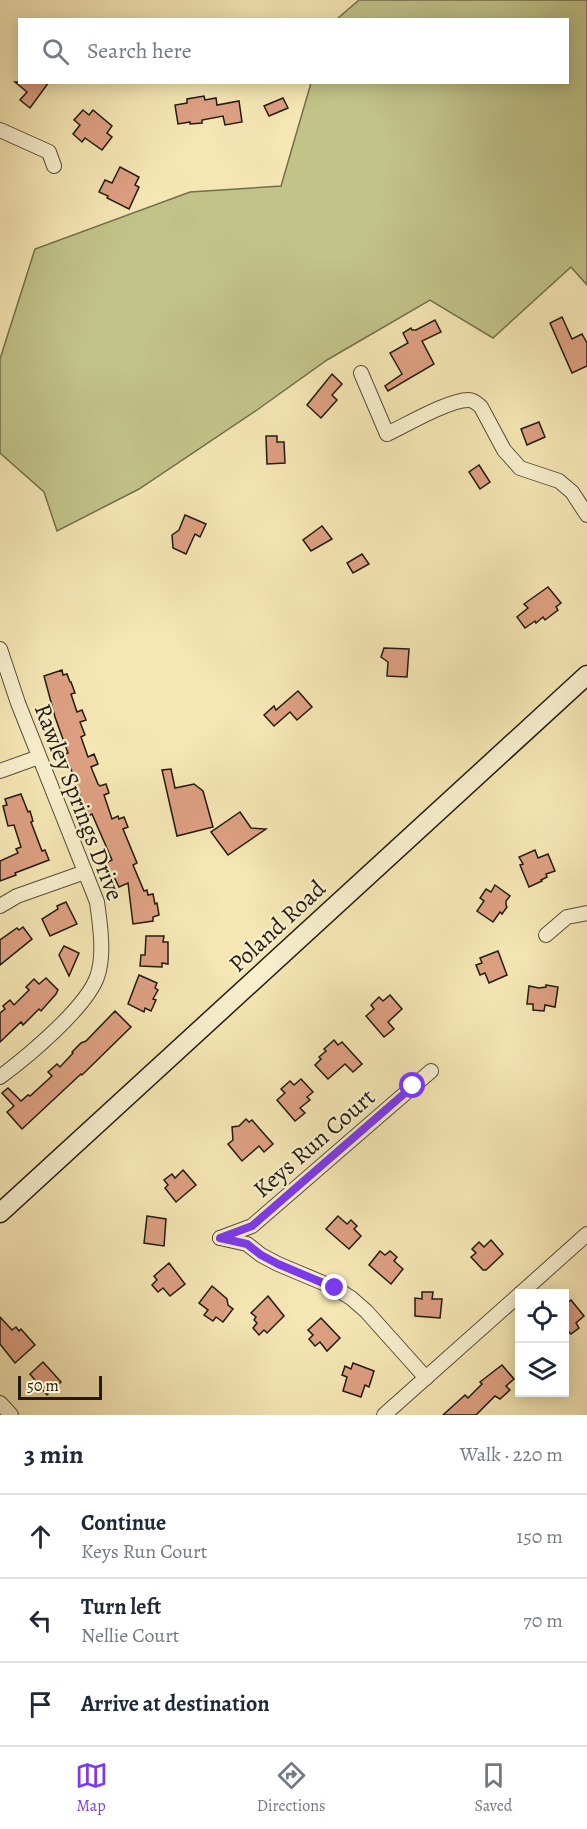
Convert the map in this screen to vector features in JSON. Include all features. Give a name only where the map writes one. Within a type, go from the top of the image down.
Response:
[{"type":"street","points":[[0,130],[49,152],[54,166]]},
{"type":"street","points":[[361,373],[387,434],[455,403],[470,400],[476,402],[504,450],[520,468],[559,481],[572,492],[587,515]]},
{"type":"street","name":"Rawley Springs Drive","points":[[0,649],[18,703],[97,902],[102,937],[98,976],[84,998],[61,1024],[0,1077]]},
{"type":"street","name":"Poland Road","points":[[0,1213],[585,681]]},
{"type":"street","points":[[0,771],[39,757]]},
{"type":"street","points":[[0,906],[17,896],[85,872]]},
{"type":"street","points":[[546,935],[567,917],[587,913]]},
{"type":"street","name":"Keys Run Court","points":[[426,1378],[366,1311],[351,1298],[335,1288],[278,1264],[247,1244],[220,1238],[252,1226],[431,1071]]},
{"type":"street","points":[[526,1289],[587,1234]]},
{"type":"street","points":[[384,1415],[515,1298]]},
{"type":"street","points":[[0,1402],[11,1415]]},
{"type":"green space","points":[[359,0],[587,0],[587,285],[571,267],[493,338],[430,300],[327,360],[139,489],[57,531],[44,492],[0,453],[0,359],[35,249],[190,192],[281,186],[311,84],[569,84],[569,18],[338,18]]},
{"type":"building","points":[[15,82],[18,84],[48,84],[30,108],[20,100],[27,92]]},
{"type":"building","points":[[204,96],[205,100],[216,98],[217,105],[239,101],[242,122],[225,125],[223,116],[202,120],[202,123],[178,124],[175,105],[187,103],[187,99]]},
{"type":"building","points":[[283,98],[288,108],[269,116],[264,106]]},
{"type":"building","points":[[83,110],[89,115],[93,110],[112,126],[107,133],[112,137],[102,150],[85,138],[82,142],[73,134],[80,125],[74,120]]},
{"type":"building","points":[[120,167],[139,177],[135,185],[139,187],[129,209],[99,192],[105,180],[112,183]]},
{"type":"building","points":[[562,317],[572,339],[582,334],[587,343],[587,366],[572,373],[550,323]]},
{"type":"building","points":[[435,320],[441,332],[422,341],[434,364],[388,391],[385,386],[402,374],[390,353],[408,343],[403,333],[411,328],[416,330]]},
{"type":"building","points":[[332,374],[342,384],[332,395],[337,400],[321,418],[307,405]]},
{"type":"building","points":[[539,422],[545,437],[527,445],[521,429]]},
{"type":"building","points":[[266,436],[277,436],[277,442],[284,442],[285,463],[267,464]]},
{"type":"building","points":[[479,465],[490,482],[480,489],[469,472]]},
{"type":"building","points":[[185,515],[206,524],[200,537],[195,534],[186,554],[173,548],[172,535],[179,530]]},
{"type":"building","points":[[322,526],[332,539],[311,551],[303,540]]},
{"type":"building","points":[[362,554],[369,564],[353,573],[347,563]]},
{"type":"building","points":[[548,587],[561,603],[556,607],[558,610],[545,620],[543,617],[525,628],[517,617],[528,608],[524,604]]},
{"type":"building","points":[[384,648],[409,649],[407,677],[387,676],[388,662],[381,657]]},
{"type":"building","points":[[62,670],[63,675],[67,674],[75,693],[71,694],[77,712],[82,710],[86,720],[80,722],[85,735],[81,737],[88,757],[94,754],[98,764],[91,767],[98,784],[100,786],[106,784],[109,793],[104,795],[112,819],[118,816],[119,819],[124,817],[128,827],[123,829],[137,863],[133,865],[144,891],[147,890],[148,895],[153,894],[155,904],[157,903],[159,915],[153,917],[153,921],[133,924],[128,883],[119,887],[115,879],[113,880],[106,863],[112,860],[92,814],[88,816],[65,754],[68,753],[44,676]]},
{"type":"building","points":[[298,691],[312,707],[297,720],[290,712],[274,726],[264,715],[274,706],[276,710]]},
{"type":"building","points":[[171,769],[175,788],[194,784],[203,791],[213,827],[177,836],[162,770]]},
{"type":"building","points":[[21,794],[28,812],[30,811],[33,821],[31,822],[42,851],[45,850],[49,860],[0,881],[0,861],[18,853],[16,849],[21,847],[14,825],[8,826],[3,806],[7,805],[5,799]]},
{"type":"building","points":[[240,812],[251,828],[266,829],[228,855],[211,832]]},
{"type":"building","points":[[535,850],[538,858],[548,854],[555,871],[546,874],[547,877],[542,881],[529,887],[519,857]]},
{"type":"building","points":[[495,885],[510,896],[506,901],[507,907],[493,922],[477,911],[484,901],[480,898],[486,889],[491,892]]},
{"type":"building","points":[[66,902],[77,924],[50,936],[42,919],[58,909],[57,906]]},
{"type":"building","points":[[23,927],[32,939],[0,965],[0,940],[17,928],[19,930]]},
{"type":"building","points":[[146,936],[164,936],[163,942],[168,942],[168,964],[162,963],[162,967],[140,966],[141,955],[145,955]]},
{"type":"building","points":[[64,946],[79,953],[69,976],[59,955]]},
{"type":"building","points":[[498,951],[507,975],[489,983],[485,973],[480,975],[476,965],[482,963],[480,958]]},
{"type":"building","points":[[139,975],[157,983],[155,988],[158,990],[153,999],[156,1000],[151,1011],[145,1008],[144,1012],[128,1004]]},
{"type":"building","points":[[46,978],[58,990],[56,994],[41,1011],[39,1009],[23,1025],[21,1022],[0,1042],[0,1013],[5,1009],[3,1006],[10,1000],[14,1005],[29,990],[26,987],[34,979],[39,984]]},
{"type":"building","points":[[546,985],[558,987],[555,1007],[545,1005],[544,1011],[533,1010],[533,1004],[527,1004],[529,986],[539,988],[546,987]]},
{"type":"building","points":[[390,995],[402,1009],[388,1022],[394,1029],[384,1037],[366,1016],[374,1009],[371,1005],[379,997],[383,1001]]},
{"type":"building","points":[[115,1011],[131,1027],[22,1129],[7,1112],[14,1106],[2,1093],[8,1088],[21,1101],[28,1095],[30,1096],[52,1076],[48,1072],[57,1064],[60,1067],[72,1052]]},
{"type":"building","points":[[334,1040],[338,1045],[342,1042],[362,1064],[353,1072],[345,1064],[328,1079],[315,1065],[326,1051],[324,1049]]},
{"type":"building","points":[[301,1079],[313,1092],[307,1097],[310,1100],[300,1108],[305,1113],[295,1121],[277,1100],[285,1093],[281,1089],[290,1081],[294,1085]]},
{"type":"building","points":[[246,1119],[249,1122],[252,1120],[273,1144],[264,1152],[259,1146],[242,1161],[228,1144],[233,1140],[232,1127],[239,1126]]},
{"type":"building","points":[[183,1170],[196,1185],[176,1202],[165,1188],[168,1185],[164,1180],[172,1174],[175,1178]]},
{"type":"building","points":[[147,1216],[166,1219],[164,1246],[144,1243]]},
{"type":"building","points":[[338,1216],[347,1224],[351,1220],[357,1226],[354,1229],[361,1236],[349,1249],[326,1229]]},
{"type":"building","points":[[491,1240],[503,1254],[486,1270],[483,1270],[471,1257],[476,1253],[472,1249],[479,1242],[484,1247]]},
{"type":"building","points":[[380,1251],[385,1255],[390,1251],[397,1257],[394,1261],[403,1269],[391,1284],[369,1265]]},
{"type":"building","points":[[169,1263],[185,1284],[170,1296],[163,1288],[158,1292],[152,1285],[157,1280],[154,1276]]},
{"type":"building","points":[[212,1286],[227,1299],[228,1305],[233,1309],[223,1322],[216,1317],[213,1321],[204,1315],[208,1310],[199,1303]]},
{"type":"building","points":[[422,1292],[433,1292],[432,1299],[442,1299],[440,1318],[415,1316],[415,1298],[422,1299]]},
{"type":"building","points":[[268,1296],[284,1316],[267,1333],[264,1330],[259,1335],[253,1328],[257,1323],[254,1320],[256,1317],[251,1313]]},
{"type":"building","points":[[571,1300],[584,1316],[576,1323],[579,1328],[571,1334],[569,1332],[569,1302]]},
{"type":"building","points":[[0,1317],[12,1330],[16,1327],[19,1331],[21,1329],[35,1345],[15,1363],[0,1344]]},
{"type":"building","points":[[321,1318],[340,1338],[327,1351],[320,1342],[315,1346],[309,1339],[313,1335],[308,1330]]},
{"type":"building","points":[[43,1362],[61,1382],[47,1395],[30,1374]]},
{"type":"building","points":[[353,1363],[374,1371],[369,1387],[365,1385],[361,1397],[343,1391],[347,1377],[342,1375],[345,1366],[351,1369]]},
{"type":"building","points":[[502,1365],[514,1379],[506,1386],[510,1390],[500,1399],[495,1396],[476,1415],[443,1415],[465,1395],[468,1398],[482,1384],[480,1382]]},
{"type":"route","points":[[335,1288],[278,1264],[247,1244],[220,1238],[252,1226],[413,1086]]}]
